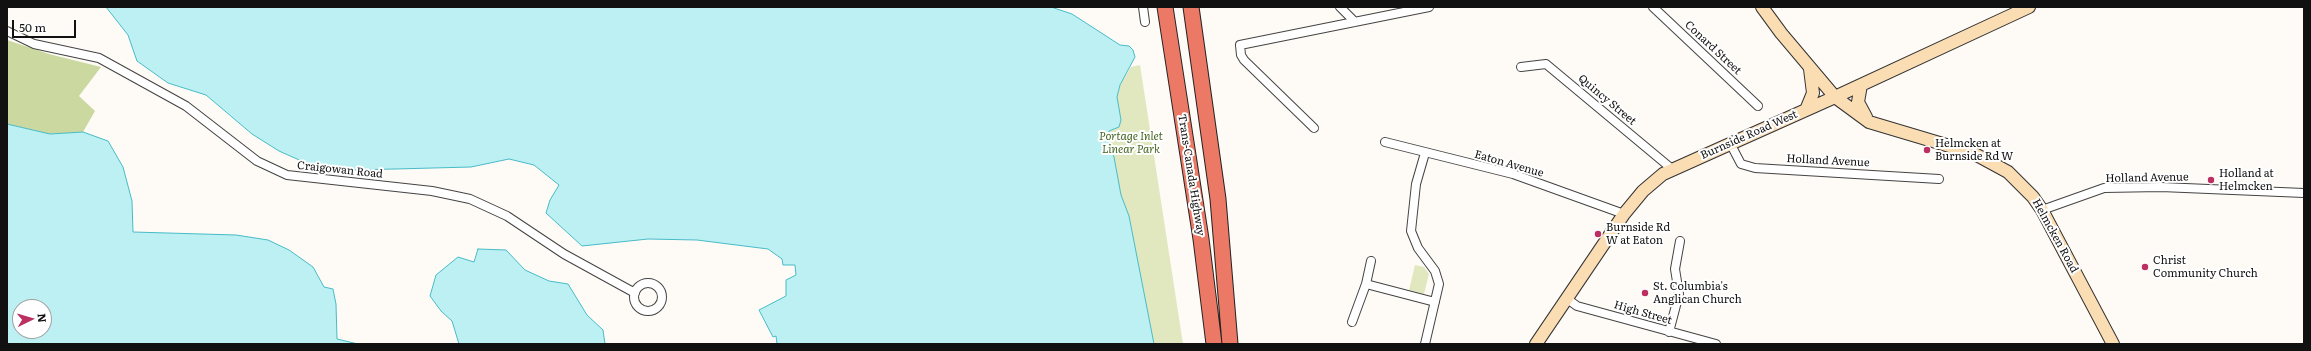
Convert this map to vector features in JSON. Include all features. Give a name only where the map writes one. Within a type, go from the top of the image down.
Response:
[{"type":"highway","points":[[1157,7],[1189,205],[1201,239]]},
{"type":"highway","name":"Trans-Canada Highway","points":[[1165,7],[1201,239],[1214,344]]},
{"type":"highway","name":"Trans-Canada Highway","points":[[1191,7],[1215,168],[1223,245],[1230,344]]},
{"type":"highway","points":[[1199,7],[1214,114],[1215,168]]},
{"type":"street","points":[[1143,7],[1145,22]]},
{"type":"street","points":[[1340,7],[1355,22]]},
{"type":"street","points":[[1314,128],[1244,60],[1241,55],[1240,45],[1429,7]]},
{"type":"street","name":"Conard Street","points":[[1653,7],[1758,106]]},
{"type":"street","name":"Helmcken Road","points":[[1762,7],[1835,97],[1869,122],[1973,153],[2008,172],[2033,197],[2042,210],[2113,344]]},
{"type":"street","name":"Burnside Road West","points":[[1536,344],[1624,214],[1655,180],[1672,169],[1835,97],[2029,7]]},
{"type":"street","name":"Craigowan Road","points":[[7,31],[34,44],[99,58],[186,106],[257,161],[286,175],[432,191],[470,199],[507,216],[571,258],[635,293]]},
{"type":"street","name":"Quincy Street","points":[[1521,67],[1546,64],[1672,169]]},
{"type":"street","points":[[1806,110],[1813,93],[1810,68]]},
{"type":"street","points":[[1861,85],[1858,102],[1869,122]]},
{"type":"street","name":"Eaton Avenue","points":[[1385,142],[1513,174],[1624,214]]},
{"type":"street","name":"Holland Avenue","points":[[1730,143],[1741,164],[1755,168],[1939,178]]},
{"type":"street","points":[[1425,153],[1416,184],[1411,231],[1418,248],[1438,277],[1439,284],[1425,344]]},
{"type":"street","name":"Holland Avenue","points":[[2042,210],[2104,188],[2161,187],[2304,193]]},
{"type":"street","points":[[1669,332],[1679,294],[1675,269],[1680,241]]},
{"type":"street","points":[[1352,322],[1366,284],[1371,261]]},
{"type":"street","points":[[1366,284],[1435,302]]},
{"type":"street","name":"High Street","points":[[1566,298],[1577,306],[1714,344]]},
{"type":"green space","points":[[7,40],[49,54],[101,67],[79,96],[95,111],[83,132],[50,134],[7,124]]},
{"type":"green space","name":"Portage Inlet Linear Park","points":[[1140,65],[1183,344],[1154,344],[1129,216],[1121,195],[1114,157],[1109,145],[1109,131],[1119,127],[1121,120],[1117,97],[1120,85],[1131,67]]},
{"type":"green space","points":[[1415,265],[1424,267],[1429,274],[1424,294],[1409,290]]},
{"type":"water","points":[[106,7],[1051,7],[1072,14],[1120,45],[1129,46],[1133,50],[1135,57],[1120,85],[1117,97],[1121,120],[1119,127],[1109,131],[1109,145],[1114,157],[1121,195],[1129,216],[1154,344],[777,344],[776,336],[773,337],[759,310],[786,296],[786,280],[796,275],[795,265],[783,265],[782,259],[768,249],[697,240],[648,239],[582,246],[546,213],[550,200],[559,185],[534,165],[509,159],[471,167],[347,170],[306,163],[279,151],[252,134],[206,95],[168,83],[137,61],[128,35]]},
{"type":"water","points":[[7,124],[50,134],[83,132],[108,141],[123,167],[132,201],[133,232],[236,235],[268,240],[289,250],[313,267],[324,287],[333,289],[336,304],[337,339],[358,344],[7,344]]},
{"type":"water","points":[[478,249],[506,250],[525,270],[549,281],[568,284],[587,315],[603,330],[605,344],[459,344],[452,321],[441,311],[430,296],[436,275],[458,257],[474,262]]},
{"type":"place","name":"Helmcken at Burnside Rd W","points":[[1927,150]]},
{"type":"place","name":"Holland at Helmcken","points":[[2211,180]]},
{"type":"place","name":"Burnside Rd W at Eaton","points":[[1598,234]]},
{"type":"place","name":"Christ Community Church","points":[[2145,267]]},
{"type":"place","name":"St. Columbia's Anglican Church","points":[[1645,293]]}]
